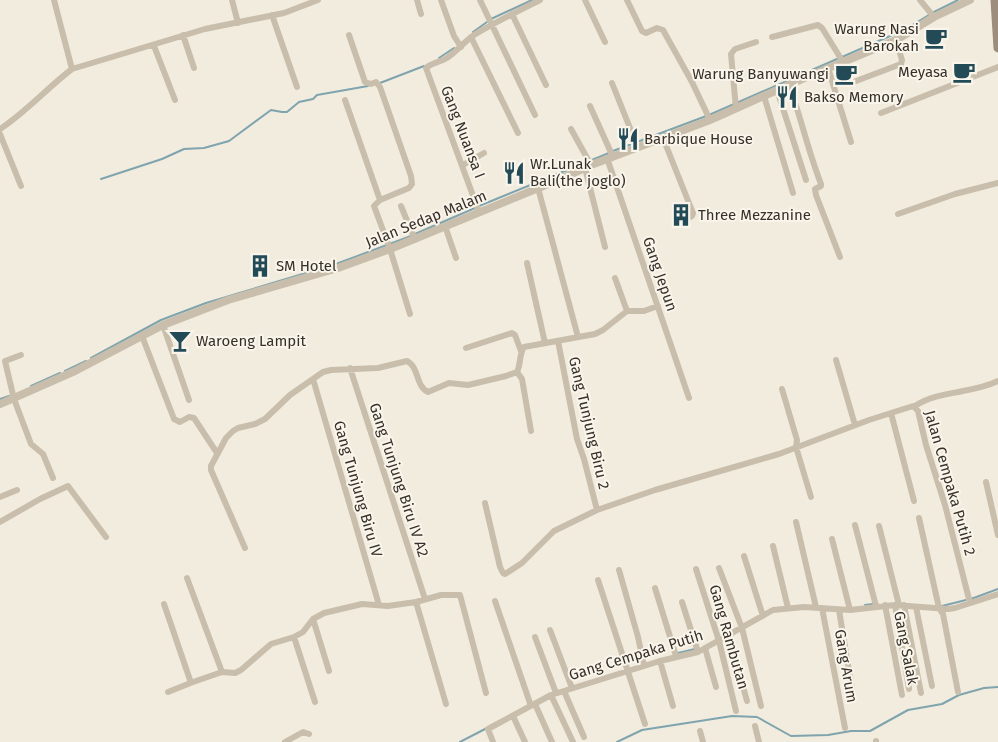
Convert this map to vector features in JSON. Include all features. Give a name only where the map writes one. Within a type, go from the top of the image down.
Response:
[{"type":"main road","points":[[995,0],[998,48]]},
{"type":"street","points":[[54,0],[72,69]]},
{"type":"street","points":[[232,0],[238,23]]},
{"type":"street","points":[[0,128],[20,115],[55,81],[72,69],[154,46],[183,35],[284,13],[318,0]]},
{"type":"street","points":[[417,0],[421,14]]},
{"type":"street","points":[[441,0],[460,45],[490,22],[512,14],[540,0]]},
{"type":"street","points":[[480,0],[535,115]]},
{"type":"street","points":[[585,0],[605,42]]},
{"type":"street","points":[[627,0],[642,31],[646,33],[657,28],[663,30],[709,117]]},
{"type":"street","points":[[920,0],[932,15]]},
{"type":"street","name":"Jalan Sedap Malam","points":[[0,404],[13,395],[75,371],[164,325],[228,300],[329,271],[389,245],[446,226],[478,208],[538,188],[588,164],[637,144],[663,138],[735,104],[764,96],[828,68],[841,58],[896,40],[932,15],[970,0]]},
{"type":"street","points":[[512,14],[546,85]]},
{"type":"street","points":[[272,16],[297,87]]},
{"type":"street","points":[[772,37],[818,25],[822,28],[841,58]]},
{"type":"street","points":[[183,35],[194,68]]},
{"type":"street","points":[[349,35],[365,82],[379,85],[412,181],[409,188],[380,200],[374,206],[389,245],[410,314]]},
{"type":"street","points":[[472,37],[518,133]]},
{"type":"street","points":[[856,81],[901,64],[902,60],[896,40]]},
{"type":"street","points":[[735,104],[731,54],[735,49],[756,42]]},
{"type":"street","name":"Gang Nuansa I","points":[[460,45],[445,59],[429,65],[426,70],[478,208]]},
{"type":"street","points":[[154,46],[174,100]]},
{"type":"street","points":[[828,68],[851,142]]},
{"type":"street","points":[[881,113],[998,68]]},
{"type":"street","points":[[612,84],[637,144]]},
{"type":"street","points":[[789,85],[821,184],[821,186],[815,189],[816,195],[840,256]]},
{"type":"street","points":[[777,90],[806,180]]},
{"type":"street","points":[[764,96],[793,193]]},
{"type":"street","points":[[345,100],[380,200]]},
{"type":"street","name":"Gang Jepun","points":[[590,106],[611,155],[689,398]]},
{"type":"street","points":[[571,130],[588,164],[605,247]]},
{"type":"street","points":[[0,134],[21,186]]},
{"type":"street","points":[[663,138],[694,213],[678,223]]},
{"type":"street","points":[[462,165],[484,154]]},
{"type":"street","points":[[898,214],[955,194],[998,183]]},
{"type":"street","points":[[538,188],[578,337]]},
{"type":"street","points":[[401,206],[413,236]]},
{"type":"street","points":[[446,226],[456,258]]},
{"type":"street","points":[[527,263],[545,343]]},
{"type":"street","points":[[615,278],[626,311]]},
{"type":"street","points":[[521,351],[524,347],[578,337],[603,330],[626,311],[644,311],[658,306]]},
{"type":"street","points":[[164,325],[189,400]]},
{"type":"street","points":[[245,548],[210,468],[232,431],[265,419],[290,395],[323,372],[350,368],[378,368],[407,361],[412,365],[422,389],[428,392],[449,384],[468,385],[506,376],[517,372],[519,368],[521,351],[515,335],[512,333],[466,348]]},
{"type":"street","points":[[142,336],[174,419],[180,422],[189,417],[194,418],[217,454]]},
{"type":"street","name":"Gang Tunjung Biru 2","points":[[558,341],[577,439],[597,510]]},
{"type":"street","points":[[21,355],[5,361],[13,395],[31,444],[43,454],[53,478]]},
{"type":"street","points":[[836,360],[855,425]]},
{"type":"street","name":"Gang Tunjung Biru IV A2","points":[[350,368],[425,599]]},
{"type":"street","points":[[517,372],[522,379],[531,431]]},
{"type":"street","name":"Gang Tunjung Biru IV","points":[[313,380],[378,605]]},
{"type":"street","points":[[915,406],[949,393],[980,388],[998,381]]},
{"type":"street","points":[[782,390],[797,440],[796,447],[812,497]]},
{"type":"street","name":"Jalan Cempaka Putih 2","points":[[485,503],[500,567],[505,574],[522,563],[554,531],[597,510],[655,490],[779,454],[855,425],[915,406],[945,505],[970,603]]},
{"type":"street","points":[[891,413],[914,501]]},
{"type":"street","points":[[986,482],[998,535]]},
{"type":"street","points":[[0,522],[40,499],[68,486],[106,537]]},
{"type":"street","points":[[0,498],[17,490]]},
{"type":"street","points":[[919,518],[939,608],[943,614],[958,692]]},
{"type":"street","name":"Gang Arum","points":[[796,522],[819,607],[845,728]]},
{"type":"street","points":[[855,525],[876,606]]},
{"type":"street","points":[[879,526],[921,693]]},
{"type":"street","points":[[832,539],[850,610]]},
{"type":"street","points":[[773,546],[788,608]]},
{"type":"street","points":[[744,556],[763,616]]},
{"type":"street","points":[[719,568],[742,628],[761,706]]},
{"type":"street","name":"Gang Rambutan","points":[[696,569],[719,641],[736,711]]},
{"type":"street","points":[[619,570],[638,637],[644,666]]},
{"type":"street","points":[[187,578],[222,672]]},
{"type":"street","points":[[598,580],[645,724]]},
{"type":"street","points":[[655,588],[676,656]]},
{"type":"street","name":"Gang Cempaka Putih","points":[[493,742],[488,730],[553,694],[676,656],[698,652],[774,610],[819,607],[850,610],[885,605],[956,608],[998,594]]},
{"type":"street","points":[[168,692],[222,672],[229,674],[241,670],[271,644],[294,637],[302,632],[313,619],[324,613],[353,606],[369,604],[388,606],[416,602],[441,595],[460,595],[486,693]]},
{"type":"street","points":[[495,601],[533,705],[552,742]]},
{"type":"street","points":[[416,602],[446,704]]},
{"type":"street","points":[[682,602],[698,652]]},
{"type":"street","points":[[164,604],[190,680],[193,682]]},
{"type":"street","name":"Gang Salak","points":[[885,605],[902,695]]},
{"type":"street","points":[[900,605],[909,689]]},
{"type":"street","points":[[916,607],[932,686]]},
{"type":"street","points":[[839,610],[852,689]]},
{"type":"street","points":[[313,619],[329,671]]},
{"type":"street","points":[[550,630],[572,688]]},
{"type":"street","points":[[729,636],[747,701]]},
{"type":"street","points":[[294,637],[315,702]]},
{"type":"street","points":[[535,637],[553,694],[573,742]]},
{"type":"street","points":[[705,648],[716,688]]},
{"type":"street","points":[[660,661],[673,706]]},
{"type":"street","points":[[564,691],[584,737]]},
{"type":"street","points":[[513,716],[525,742]]},
{"type":"street","points":[[755,726],[759,742]]},
{"type":"street","points":[[700,731],[703,742]]},
{"type":"street","points":[[285,742],[303,732],[309,734]]},
{"type":"waterway","points":[[491,19],[532,0]]},
{"type":"waterway","points":[[842,57],[906,29],[958,0]]},
{"type":"waterway","points":[[473,32],[487,22]]},
{"type":"waterway","points":[[439,58],[454,48]]},
{"type":"waterway","points":[[613,151],[709,115],[837,59]]},
{"type":"waterway","points":[[380,83],[424,66]]},
{"type":"waterway","points":[[101,179],[162,159],[184,149],[204,148],[229,141],[271,110],[287,112],[299,102],[313,99],[317,95],[368,86]]},
{"type":"waterway","points":[[479,206],[609,153]]},
{"type":"waterway","points":[[415,234],[475,208]]},
{"type":"waterway","points":[[91,358],[161,320],[206,303],[336,264],[411,236]]},
{"type":"waterway","points":[[65,371],[86,361]]},
{"type":"waterway","points":[[31,386],[60,373]]},
{"type":"waterway","points":[[0,399],[9,396]]},
{"type":"waterway","points":[[971,599],[998,589]]},
{"type":"waterway","points":[[942,606],[966,600]]},
{"type":"waterway","points":[[865,605],[873,604]]},
{"type":"waterway","points":[[678,653],[695,649]]},
{"type":"waterway","points":[[617,742],[642,730],[732,716],[757,717],[791,736],[870,731],[908,710],[942,704],[959,695],[984,688],[998,687]]},
{"type":"waterway","points":[[460,742],[487,728]]},
{"type":"place","name":"Warung Nasi Barokah","points":[[936,38]]},
{"type":"place","name":"Meyasa","points":[[964,72]]},
{"type":"place","name":"Warung Banyuwangi","points":[[846,74]]},
{"type":"place","name":"Bakso Memory","points":[[787,97]]},
{"type":"place","name":"Barbique House","points":[[628,139]]},
{"type":"place","name":"Wr.Lunak Bali(the joglo)","points":[[514,173]]},
{"type":"place","name":"Three Mezzanine","points":[[681,215]]},
{"type":"place","name":"SM Hotel","points":[[260,266]]},
{"type":"place","name":"Waroeng Lampit","points":[[180,341]]}]
